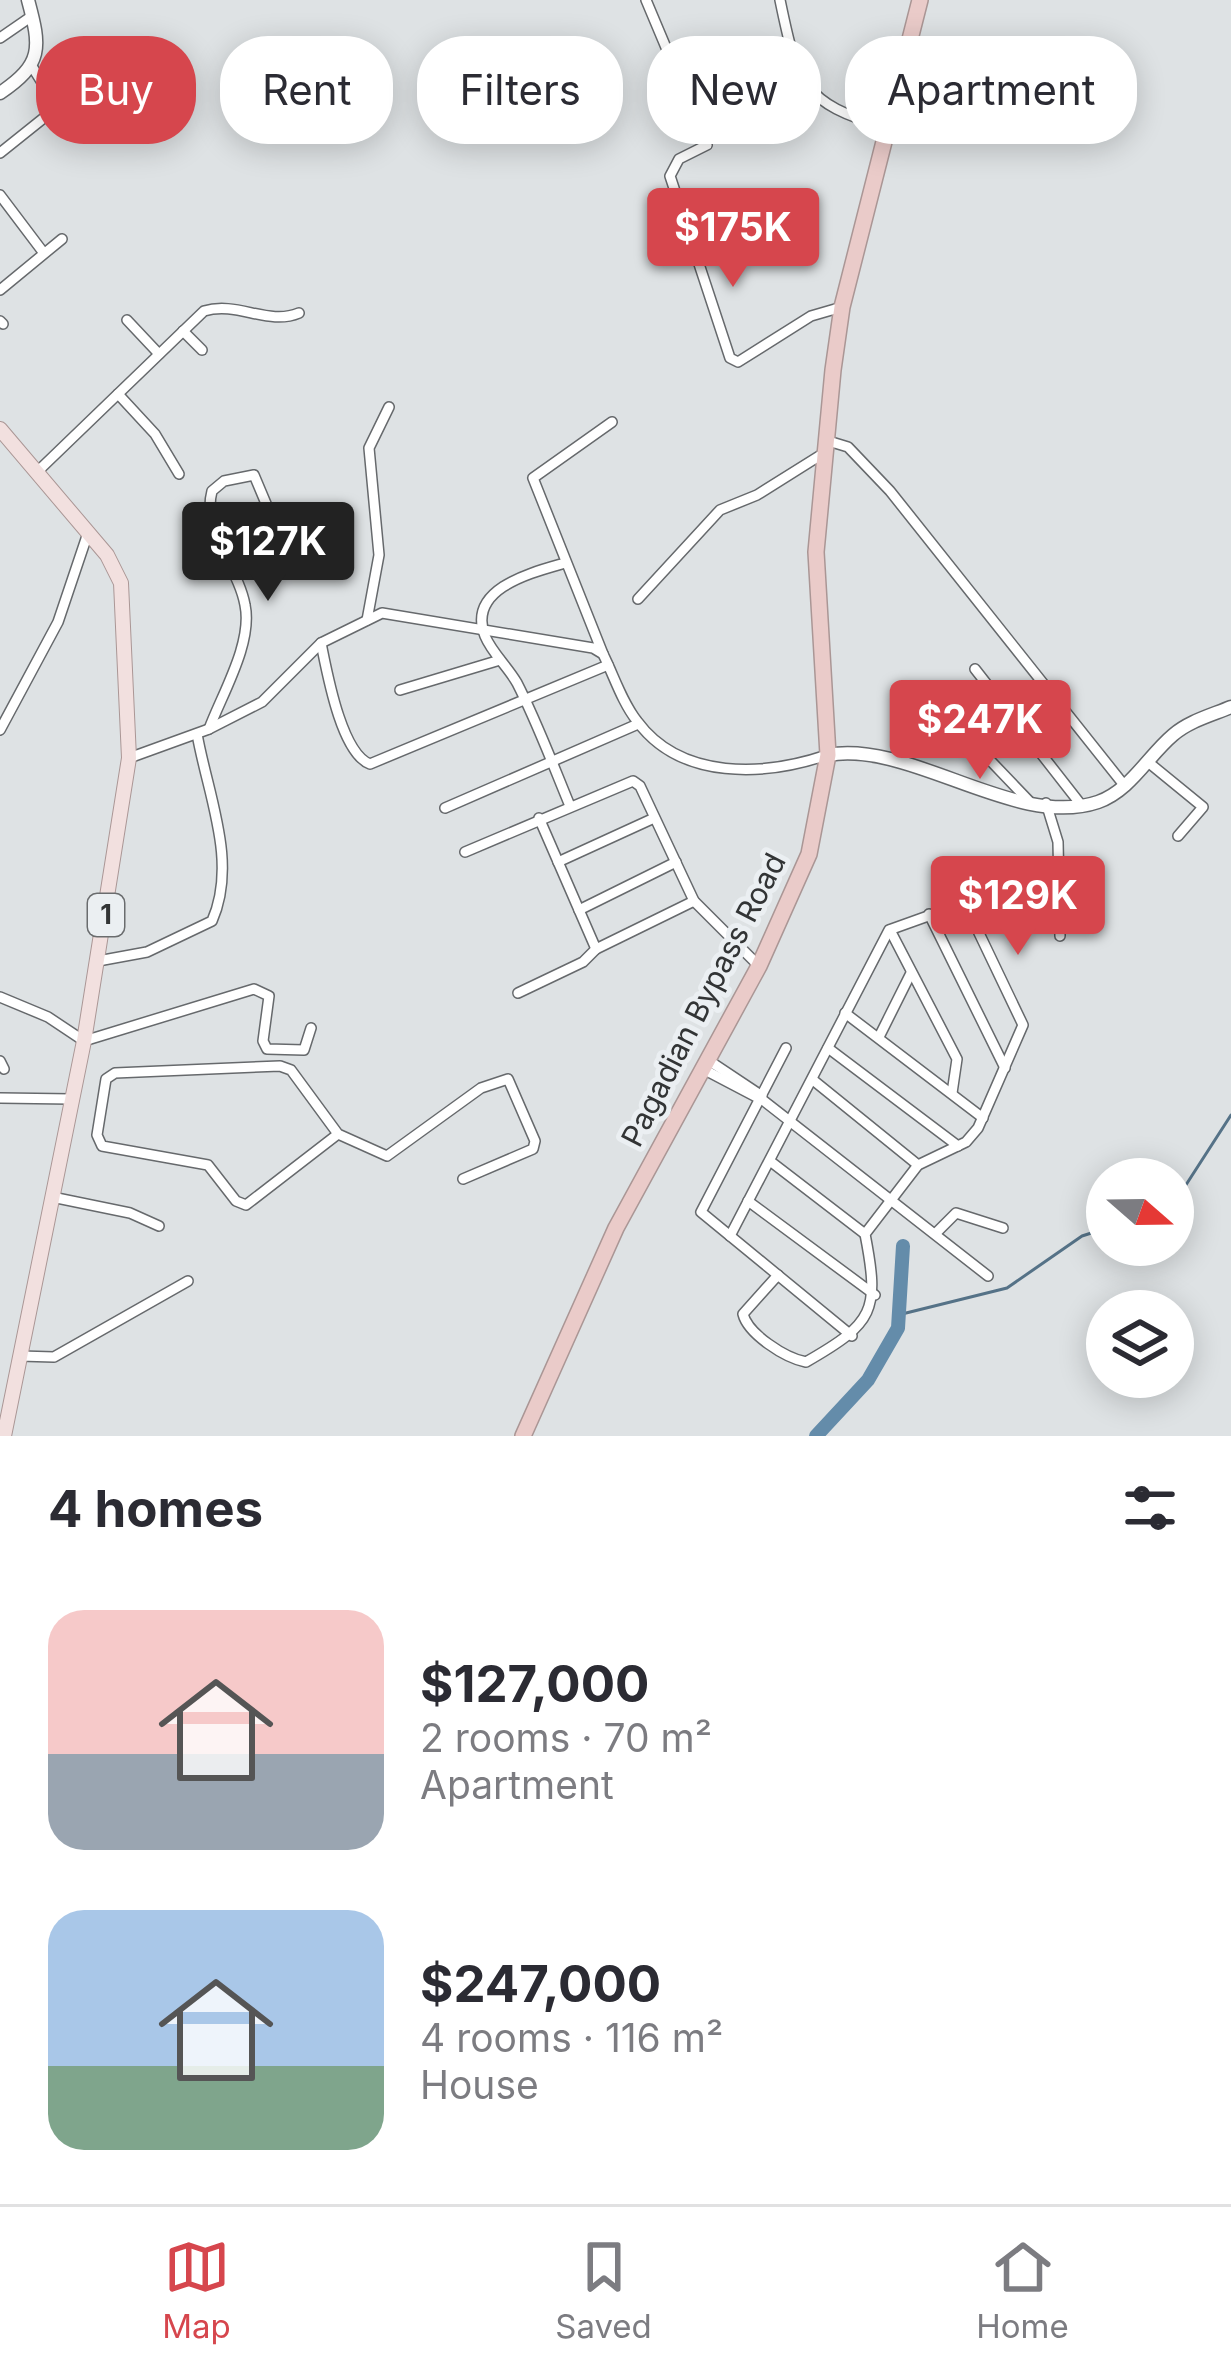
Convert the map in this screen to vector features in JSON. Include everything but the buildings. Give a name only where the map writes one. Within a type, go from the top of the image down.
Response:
[{"type":"highway","name":"Pagadian Bypass Road","points":[[910,36],[920,0]]},
{"type":"highway","name":"Pagadian Bypass Road","points":[[523,1436],[616,1228],[759,965],[809,854],[828,755],[816,606],[825,446],[842,307],[882,144]]},
{"type":"main road","name":"1","points":[[0,429],[115,568],[124,596],[130,758],[84,1041],[4,1436]]},
{"type":"street","points":[[28,0],[36,74]]},
{"type":"street","points":[[646,0],[706,145],[679,159],[670,176],[730,358],[738,362],[799,322],[842,307]]},
{"type":"street","points":[[780,0],[798,69],[814,98],[845,111]]},
{"type":"street","points":[[0,38],[32,16]]},
{"type":"street","points":[[0,92],[33,68]]},
{"type":"street","points":[[0,153],[36,124]]},
{"type":"street","points":[[2,205],[43,252]]},
{"type":"street","points":[[0,290],[62,239]]},
{"type":"street","points":[[37,472],[210,308],[250,309],[280,320],[299,314]]},
{"type":"street","points":[[128,320],[159,354]]},
{"type":"street","points":[[183,331],[202,350]]},
{"type":"street","points":[[118,394],[155,434],[179,474]]},
{"type":"street","points":[[367,620],[379,555],[369,448],[389,407]]},
{"type":"street","points":[[612,422],[533,478],[606,659],[638,724],[684,755],[730,770],[770,770],[828,755],[863,756],[1029,801],[1082,806],[1101,801],[1124,785],[1178,731],[1231,707]]},
{"type":"street","points":[[638,599],[720,510],[757,495],[825,446],[848,447],[890,491],[1124,785]]},
{"type":"street","points":[[98,961],[147,952],[212,922],[225,892],[203,732],[246,622],[242,592],[210,515],[212,490],[254,475],[270,513]]},
{"type":"street","points":[[0,730],[52,635],[88,532]]},
{"type":"street","points":[[565,562],[522,576],[496,592],[483,615],[484,634],[524,701],[569,806]]},
{"type":"street","points":[[130,758],[203,732],[275,693],[321,643],[367,620],[408,613],[484,634],[577,643],[606,659]]},
{"type":"street","points":[[321,643],[356,756],[370,764],[524,701],[606,659]]},
{"type":"street","points":[[400,690],[500,660]]},
{"type":"street","points":[[974,669],[1082,806]]},
{"type":"street","points":[[445,808],[638,724]]},
{"type":"street","points":[[963,733],[1029,801]]},
{"type":"street","points":[[1148,763],[1203,807],[1178,836]]},
{"type":"street","points":[[465,852],[633,781],[640,786],[694,901],[759,965]]},
{"type":"street","points":[[1046,803],[1058,842],[1060,936]]},
{"type":"street","points":[[539,818],[596,949]]},
{"type":"street","points":[[558,862],[652,819]]},
{"type":"street","points":[[579,910],[676,862]]},
{"type":"street","points":[[518,994],[694,901]]},
{"type":"street","points":[[730,1236],[889,929],[956,906],[974,916],[1022,1019],[982,1118],[958,1146],[918,1165],[865,1234]]},
{"type":"street","points":[[929,914],[1005,1068]]},
{"type":"street","points":[[889,929],[957,1059],[952,1093]]},
{"type":"street","points":[[879,1037],[911,973]]},
{"type":"street","points":[[0,997],[49,1017],[84,1041],[254,988],[269,996],[263,1041],[267,1049],[304,1050],[310,1028]]},
{"type":"street","points":[[2,1013],[16,1006]]},
{"type":"street","points":[[845,1013],[982,1118]]},
{"type":"street","points":[[786,1048],[702,1204],[706,1219],[852,1336]]},
{"type":"street","points":[[828,1048],[958,1146]]},
{"type":"street","points":[[705,1064],[760,1097],[988,1276]]},
{"type":"street","points":[[338,1134],[246,1205],[236,1201],[208,1165],[102,1146],[99,1107],[106,1079],[115,1073],[280,1066],[291,1070],[338,1134],[387,1156],[481,1088],[508,1079],[535,1141],[533,1149],[463,1179]]},
{"type":"street","points":[[813,1080],[918,1165]]},
{"type":"street","points":[[0,1099],[71,1100],[99,1107]]},
{"type":"street","points":[[770,1161],[865,1234],[875,1294],[852,1336],[806,1362],[788,1356],[746,1325],[743,1314],[778,1276]]},
{"type":"street","points":[[52,1197],[130,1213],[159,1226]]},
{"type":"street","points":[[748,1201],[875,1294]]},
{"type":"street","points":[[936,1233],[956,1214],[1003,1228]]},
{"type":"street","points":[[20,1356],[54,1357],[188,1281]]},
{"type":"waterway","points":[[1194,1172],[1231,1115]]},
{"type":"waterway","points":[[898,1315],[1007,1288],[1086,1235]]},
{"type":"waterway","points":[[816,1436],[868,1380],[898,1328],[903,1246]]}]
